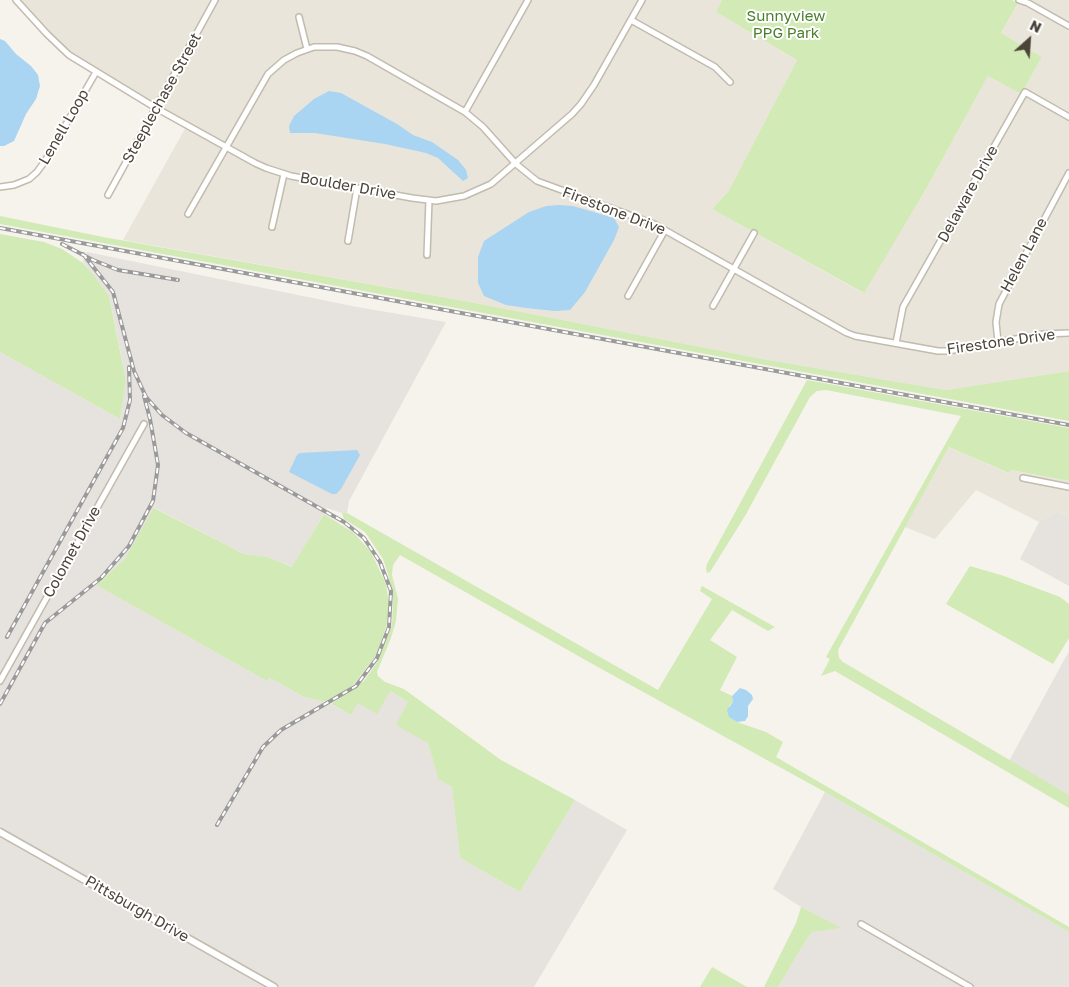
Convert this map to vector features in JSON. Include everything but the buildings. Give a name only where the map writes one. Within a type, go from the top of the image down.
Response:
[{"type":"street","name":"Boulder Drive","points":[[16,0],[69,55],[156,108],[266,168],[284,174],[429,200],[448,200],[470,194],[491,184],[516,164],[581,104],[594,86],[642,0]]},
{"type":"street","name":"Steeplechase Street","points":[[108,195],[215,0]]},
{"type":"street","points":[[465,112],[528,0]]},
{"type":"street","points":[[1019,0],[1069,26]]},
{"type":"street","points":[[299,17],[308,49]]},
{"type":"street","points":[[631,20],[715,67],[730,82]]},
{"type":"street","name":"Firestone Drive","points":[[188,214],[268,74],[284,60],[308,49],[314,47],[337,47],[355,51],[465,112],[483,127],[516,164],[537,182],[642,219],[665,230],[846,333],[938,351],[948,351],[1044,334],[1069,333]]},
{"type":"street","name":"Lenell Loop","points":[[0,187],[14,185],[29,179],[38,172],[96,72]]},
{"type":"street","name":"Delaware Drive","points":[[896,344],[903,307],[1025,92],[1069,118]]},
{"type":"street","name":"Helen Lane","points":[[998,342],[996,322],[999,304],[1069,173]]},
{"type":"street","points":[[272,227],[284,174]]},
{"type":"street","points":[[348,241],[357,188]]},
{"type":"street","points":[[427,255],[429,200]]},
{"type":"street","points":[[628,296],[665,230]]},
{"type":"street","points":[[713,306],[754,233]]},
{"type":"street","name":"Colomet Drive","points":[[0,681],[144,424]]},
{"type":"street","points":[[1023,478],[1069,487]]},
{"type":"street","name":"Pittsburgh Drive","points":[[0,832],[274,987]]},
{"type":"street","points":[[861,924],[970,987]]},
{"type":"shaded area","points":[[16,0],[722,0],[716,12],[797,60],[728,192],[712,209],[863,293],[926,189],[988,76],[1021,94],[1042,57],[1001,33],[1020,0],[1069,0],[1069,371],[946,390],[768,360],[470,302],[123,240],[187,125],[69,55]]},
{"type":"shaded area","points":[[87,252],[357,307],[446,322],[349,501],[347,513],[327,508],[293,567],[268,557],[244,554],[155,508],[124,560],[96,585],[267,681],[270,678],[304,697],[326,702],[351,715],[358,703],[390,691],[408,702],[428,743],[438,779],[452,787],[460,858],[520,892],[575,800],[627,830],[534,987],[0,987],[0,352],[120,419],[126,381],[115,324],[109,296],[83,262]]},
{"type":"shaded area","points":[[949,447],[1008,473],[1010,470],[1069,481],[1069,517],[1057,511],[1039,522],[976,490],[935,539],[905,527]]},
{"type":"shaded area","points":[[1057,511],[1069,517],[1069,586],[1020,559],[1039,522]]},
{"type":"shaded area","points":[[1069,651],[1069,795],[1009,761]]},
{"type":"shaded area","points":[[825,792],[1069,932],[1069,987],[778,987],[808,937],[813,932],[840,928],[773,889]]},
{"type":"green space","name":"Sunnyview PPG Park","points":[[722,0],[1012,0],[1018,3],[1001,33],[1042,57],[1021,94],[988,76],[926,189],[864,293],[712,209],[728,192],[797,60],[716,12]]},
{"type":"green space","points":[[0,216],[103,237],[470,302],[768,360],[946,390],[1069,371],[1069,421],[0,224]]},
{"type":"green space","points":[[0,234],[44,242],[62,249],[83,263],[109,296],[126,381],[120,419],[0,352]]},
{"type":"green space","points":[[807,380],[1069,428],[1069,481],[1011,470],[1009,473],[949,447],[838,650],[839,658],[843,662],[1069,795],[1069,808],[835,671],[821,676],[830,659],[826,657],[961,416],[826,390],[817,391],[810,397],[745,516],[710,572],[707,573],[707,564]]},
{"type":"green space","points":[[154,508],[244,554],[268,557],[292,567],[324,514],[354,533],[371,552],[386,584],[389,604],[387,624],[377,654],[354,684],[326,702],[304,697],[270,678],[267,681],[96,585],[124,560]]},
{"type":"green space","points":[[342,513],[347,513],[658,690],[712,599],[700,591],[702,586],[775,627],[768,631],[732,610],[710,640],[737,657],[720,690],[732,696],[733,702],[729,706],[729,717],[737,722],[766,732],[783,742],[776,757],[1069,927],[1069,932],[825,792],[400,555],[393,565],[392,575],[398,599],[396,621],[377,672],[378,676],[385,682],[404,689],[501,760],[575,800],[520,892],[460,858],[452,787],[438,779],[428,743],[396,725],[408,702],[390,691],[377,714],[358,703],[351,715],[331,704],[364,681],[376,664],[392,625],[393,601],[383,559],[365,532],[344,519]]},
{"type":"green space","points":[[970,566],[1004,576],[1060,597],[1069,604],[1069,638],[1053,664],[946,604]]},
{"type":"green space","points":[[801,907],[841,928],[813,932],[808,937],[778,987],[764,987],[796,923]]},
{"type":"green space","points":[[712,967],[747,987],[700,987]]},
{"type":"water","points":[[0,39],[5,41],[16,54],[31,66],[38,75],[40,86],[36,99],[26,114],[14,141],[4,146],[0,146]]},
{"type":"water","points":[[329,91],[341,93],[413,135],[432,142],[458,160],[466,170],[468,178],[463,181],[438,158],[426,153],[385,144],[315,133],[290,133],[289,126],[294,116],[314,99]]},
{"type":"water","points":[[546,206],[573,206],[614,218],[619,227],[614,240],[585,292],[570,310],[555,311],[506,305],[484,296],[478,283],[478,257],[484,241],[529,212]]},
{"type":"water","points":[[357,450],[360,455],[341,489],[336,494],[332,494],[289,472],[297,455],[300,453]]},
{"type":"water","points":[[740,688],[752,695],[753,699],[748,706],[748,716],[745,721],[737,722],[729,717],[727,710],[733,702],[732,696]]},
{"type":"railway","points":[[0,228],[1069,425]]},
{"type":"railway","points":[[62,244],[118,270],[178,280]]},
{"type":"railway","points":[[83,254],[113,292],[134,371],[146,397],[162,415],[186,433],[344,522],[364,538],[380,562],[391,591],[389,627],[377,658],[356,686],[281,730],[263,747],[217,825]]},
{"type":"railway","points":[[7,637],[123,428],[130,400],[129,367]]},
{"type":"railway","points":[[0,704],[45,623],[101,578],[129,546],[153,501],[158,465],[144,396]]}]
